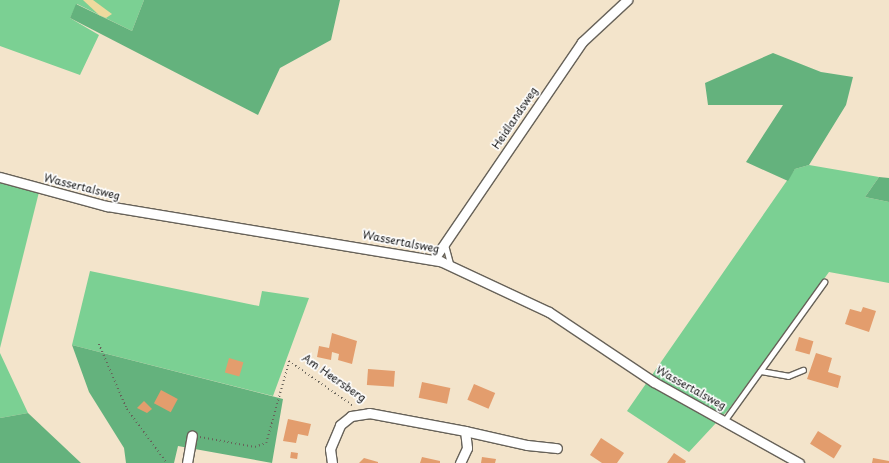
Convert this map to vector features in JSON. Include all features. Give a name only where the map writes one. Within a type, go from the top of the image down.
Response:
[{"type":"street","name":"Heidlandsweg","points":[[434,259],[582,42],[627,0]]},
{"type":"street","name":"Wassertalsweg","points":[[0,177],[107,206],[434,259],[549,312],[654,382],[725,420],[799,463]]},
{"type":"street","points":[[332,463],[330,449],[340,425],[351,416],[365,414],[401,417],[527,445],[557,448]]},
{"type":"street","points":[[460,463],[467,448],[465,431]]},
{"type":"street","points":[[187,463],[192,435]]},
{"type":"lane","points":[[445,242],[451,267]]},
{"type":"lane","points":[[725,420],[824,282]]},
{"type":"lane","points":[[761,371],[788,376],[803,370]]},
{"type":"path","points":[[99,344],[127,409],[167,463]]},
{"type":"path","name":"Am Heersberg","points":[[192,435],[255,447],[266,443],[289,361],[365,414]]},
{"type":"green space","points":[[0,0],[144,0],[132,31],[77,4],[70,18],[99,35],[80,75],[0,46]]},
{"type":"green space","points":[[144,0],[340,0],[331,40],[280,68],[258,115],[70,18],[76,4],[132,31]]},
{"type":"green space","points":[[773,53],[821,72],[853,77],[846,105],[809,165],[795,169],[788,181],[746,162],[783,105],[708,105],[705,83]]},
{"type":"green space","points":[[809,165],[879,177],[865,197],[889,202],[889,283],[829,272],[729,409],[689,452],[627,411],[795,169]]},
{"type":"green space","points":[[879,177],[889,178],[889,202],[865,197]]},
{"type":"green space","points":[[0,180],[39,192],[0,348]]},
{"type":"green space","points":[[90,271],[259,306],[262,291],[309,298],[273,396],[72,345]]},
{"type":"green space","points":[[72,345],[283,399],[272,463],[178,446],[174,463],[126,463],[124,448],[89,392]]},
{"type":"green space","points":[[0,353],[28,413],[0,418]]},
{"type":"green space","points":[[28,413],[81,463],[0,463],[0,418]]},
{"type":"sand","points":[[83,0],[93,0],[112,14],[106,18],[99,15]]},
{"type":"building","points":[[863,307],[876,311],[869,332],[845,324],[850,309],[861,312]]},
{"type":"building","points":[[332,333],[357,341],[352,364],[338,360],[339,354],[332,352],[331,360],[317,357],[319,346],[329,348]]},
{"type":"building","points":[[799,337],[813,341],[810,355],[795,350]]},
{"type":"building","points":[[816,353],[832,358],[828,372],[841,376],[838,388],[807,379]]},
{"type":"building","points":[[229,358],[243,362],[239,377],[225,372]]},
{"type":"building","points":[[368,369],[395,371],[394,387],[367,385]]},
{"type":"building","points":[[422,382],[450,388],[447,404],[419,398]]},
{"type":"building","points":[[474,384],[495,393],[489,409],[467,400]]},
{"type":"building","points":[[161,390],[178,399],[171,412],[154,403]]},
{"type":"building","points":[[144,401],[152,409],[147,413],[137,408]]},
{"type":"building","points":[[288,419],[311,424],[308,436],[298,434],[296,443],[283,441]]},
{"type":"building","points":[[818,431],[842,446],[834,459],[810,444]]},
{"type":"building","points":[[601,438],[624,453],[617,463],[602,463],[590,455]]},
{"type":"building","points":[[291,452],[298,453],[297,459],[290,458]]},
{"type":"building","points":[[674,453],[686,461],[685,463],[667,463]]},
{"type":"building","points":[[422,457],[440,461],[440,463],[420,463]]},
{"type":"building","points":[[482,457],[496,459],[495,463],[481,463]]},
{"type":"building","points":[[364,458],[378,462],[378,463],[359,463]]},
{"type":"building","points":[[873,458],[889,461],[889,463],[872,463]]}]
